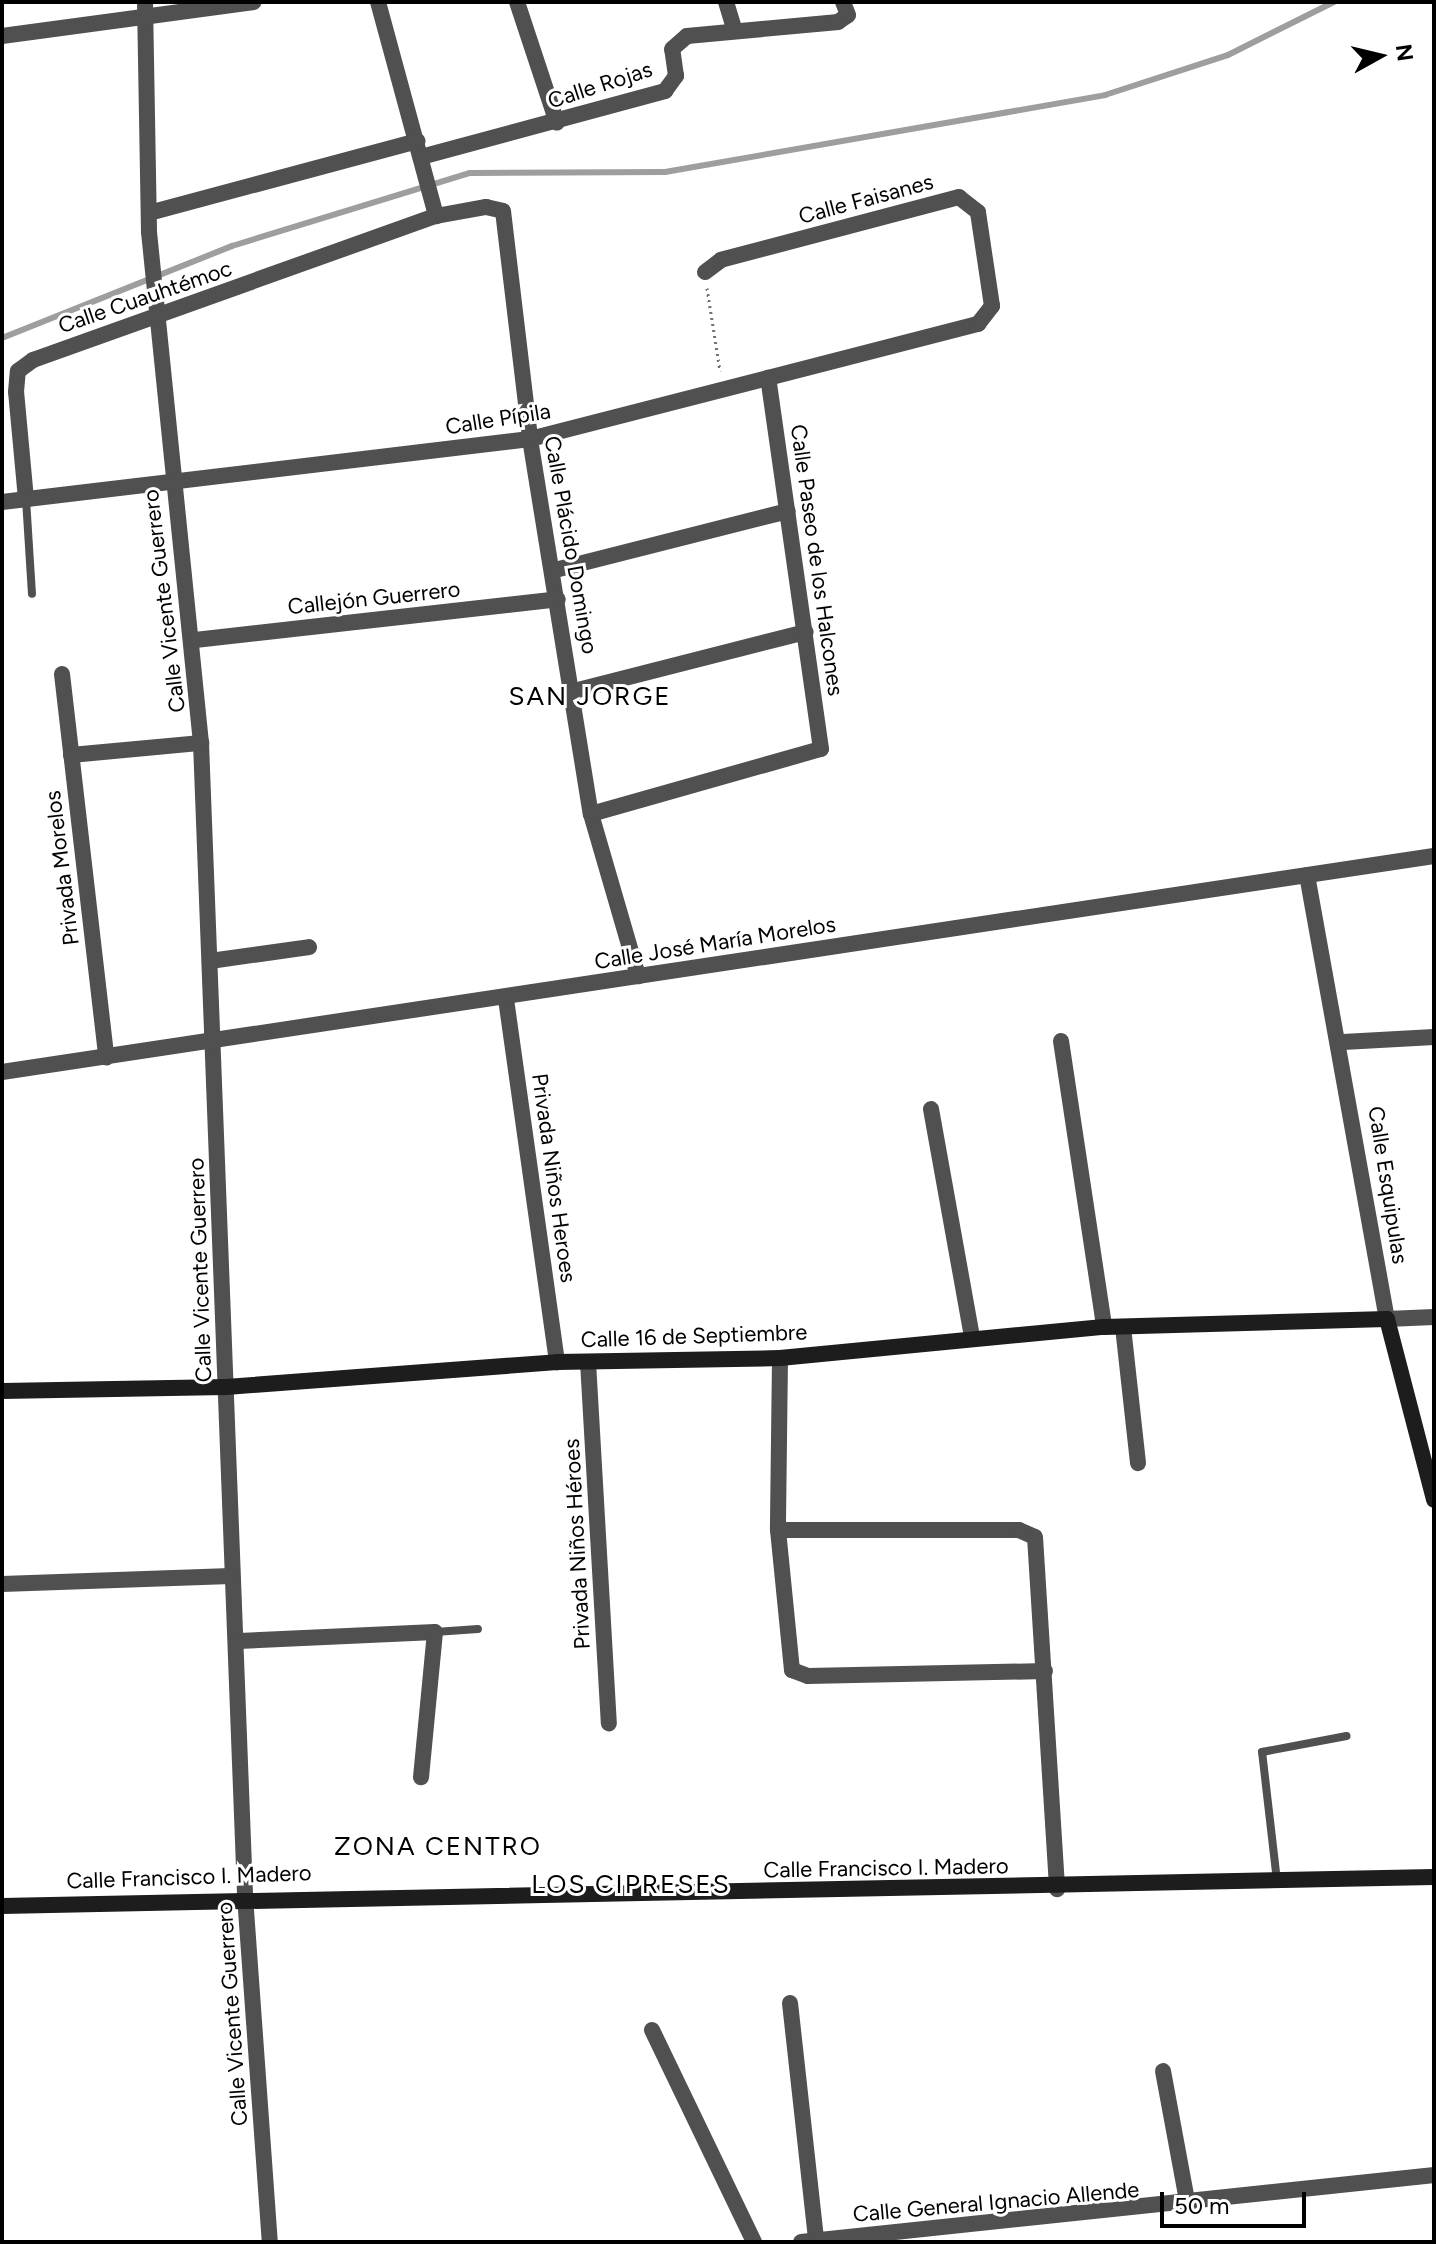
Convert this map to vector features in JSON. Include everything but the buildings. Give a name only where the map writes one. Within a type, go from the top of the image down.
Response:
[{"type":"street","name":"Calle Vicente Guerrero","points":[[145,2],[149,232],[172,485],[195,640],[201,743],[231,1576],[238,1641],[245,1896],[270,2242]]},
{"type":"street","points":[[2,36],[147,20],[254,2]]},
{"type":"street","points":[[378,2],[436,216]]},
{"type":"street","points":[[517,2],[557,123]]},
{"type":"street","points":[[726,2],[734,28]]},
{"type":"street","name":"Calle Rojas","points":[[420,155],[557,123],[665,91],[676,76],[672,49],[687,36],[846,9]]},
{"type":"street","points":[[149,213],[420,155]]},
{"type":"street","name":"Calle Faisanes","points":[[705,272],[721,260],[959,197],[978,212],[989,318]]},
{"type":"street","name":"Calle Cuauhtémoc","points":[[26,499],[18,371],[436,216],[486,207],[503,211]]},
{"type":"street","name":"Calle Plácido Domingo","points":[[503,211],[530,439],[555,570],[591,814],[638,976]]},
{"type":"street","name":"Calle Pípila","points":[[2,502],[172,485],[530,439],[989,318]]},
{"type":"street","name":"Calle Paseo de los Halcones","points":[[591,814],[821,749],[768,378]]},
{"type":"street","points":[[555,570],[788,511]]},
{"type":"street","name":"Callejón Guerrero","points":[[195,640],[558,599]]},
{"type":"street","points":[[574,691],[806,632]]},
{"type":"street","name":"Privada Morelos","points":[[62,674],[106,1057]]},
{"type":"street","points":[[71,755],[201,743]]},
{"type":"street","name":"Calle José María Morelos","points":[[2,1072],[214,1045],[638,976],[1434,856]]},
{"type":"street","name":"Calle Esquipulas","points":[[1307,875],[1343,1042],[1387,1319],[1434,1500]]},
{"type":"street","points":[[210,961],[309,947]]},
{"type":"street","name":"Privada Niños Heroes","points":[[506,999],[557,1362]]},
{"type":"street","points":[[1343,1042],[1434,1037]]},
{"type":"street","points":[[1061,1041],[1104,1327]]},
{"type":"street","points":[[931,1109],[972,1338]]},
{"type":"street","points":[[1387,1319],[1434,1317]]},
{"type":"street","name":"Calle 16 de Septiembre","points":[[2,1391],[226,1387],[557,1362],[780,1358],[1104,1327],[1387,1319]]},
{"type":"street","points":[[1123,1327],[1138,1463]]},
{"type":"street","points":[[780,1358],[778,1530],[792,1670],[808,1676],[1045,1671]]},
{"type":"street","name":"Privada Niños Héroes","points":[[588,1362],[609,1723]]},
{"type":"street","points":[[778,1530],[1019,1530],[1035,1537],[1057,1889]]},
{"type":"street","points":[[2,1584],[231,1576]]},
{"type":"street","points":[[238,1641],[435,1632],[421,1777]]},
{"type":"street","name":"Calle Francisco I. Madero","points":[[2,1906],[245,1896],[1057,1889],[1434,1877]]},
{"type":"street","points":[[790,2003],[808,2241]]},
{"type":"street","points":[[652,2030],[754,2242]]},
{"type":"street","points":[[1163,2071],[1188,2206]]},
{"type":"street","name":"Calle General Ignacio Allende","points":[[808,2241],[913,2238],[1434,2175]]},
{"type":"lane","name":"Calle Cuauhtémoc","points":[[26,499],[32,594]]},
{"type":"lane","points":[[435,1632],[478,1629]]},
{"type":"lane","points":[[1277,1882],[1262,1752],[1347,1736]]},
{"type":"path","points":[[705,272],[723,390]]},
{"type":"waterway","points":[[2,338],[232,246],[470,173],[665,172],[1105,95],[1228,55],[1334,2]]},
{"type":"district","name":"SAN JORGE","points":[[590,697]]},
{"type":"district","name":"ZONA CENTRO","points":[[438,1847]]},
{"type":"district","name":"LOS CIPRESES","points":[[631,1885]]}]
